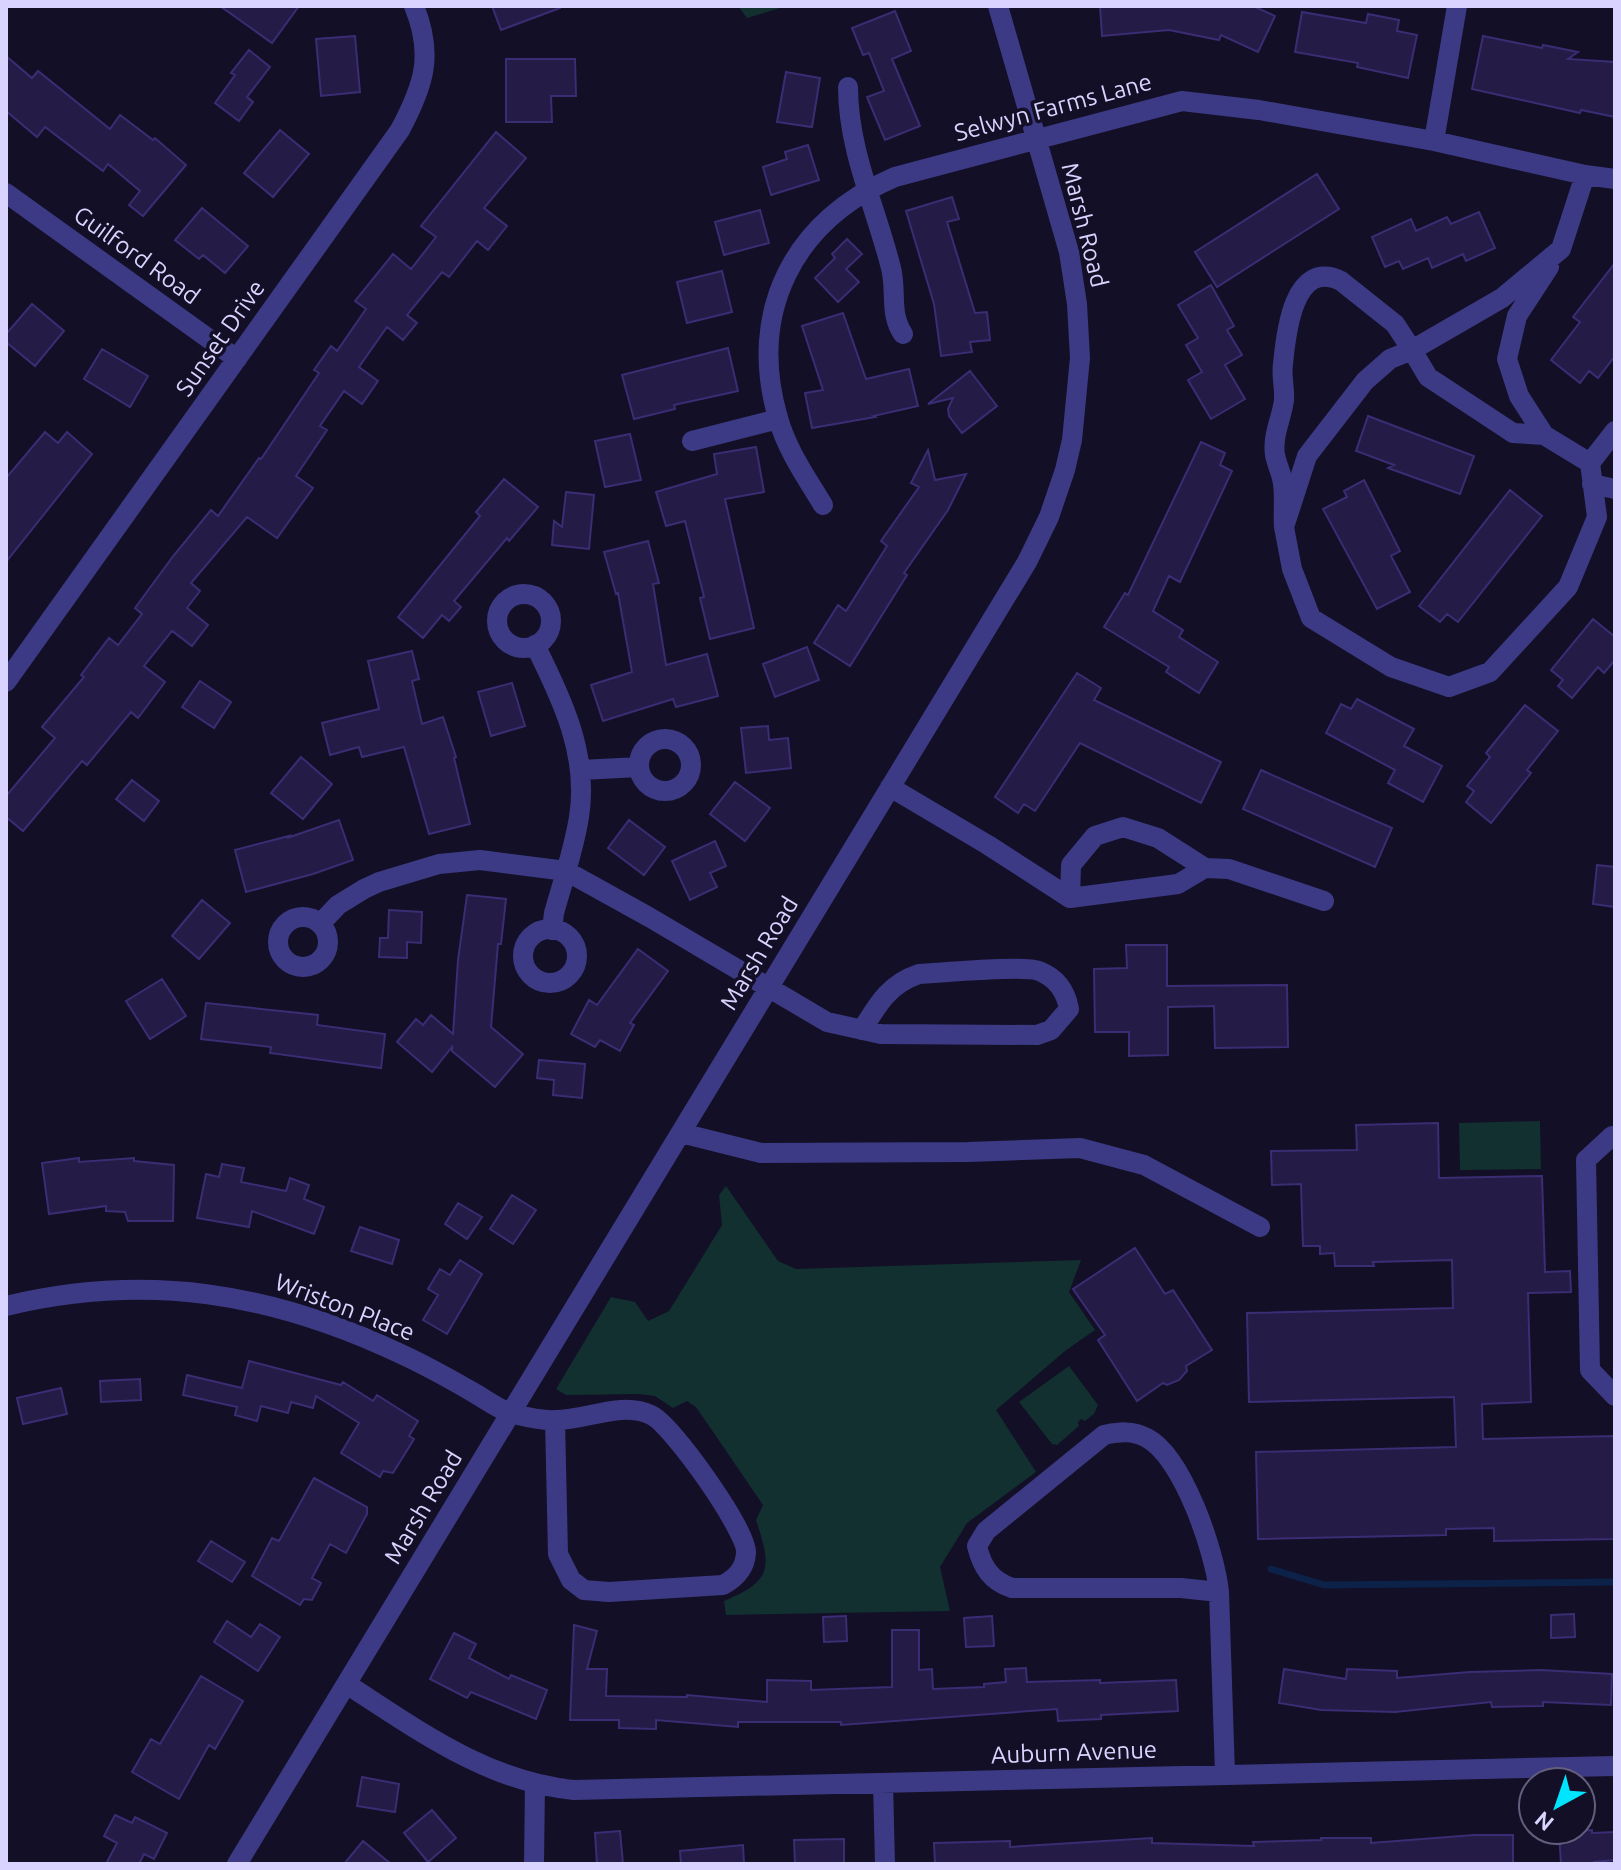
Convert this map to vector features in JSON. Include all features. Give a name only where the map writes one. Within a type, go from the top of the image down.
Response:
[{"type":"street","name":"Sunset Drive","points":[[6,682],[400,130],[419,94],[424,50],[414,6]]},
{"type":"street","name":"Marsh Road","points":[[237,1864],[1027,562],[1049,517],[1072,440],[1080,358],[1077,304],[1069,252],[998,6]]},
{"type":"street","points":[[1434,141],[1457,6]]},
{"type":"street","points":[[848,87],[853,144],[892,273],[892,309],[903,334]]},
{"type":"street","name":"Selwyn Farms Lane","points":[[823,505],[795,460],[778,419],[768,362],[770,327],[782,283],[808,238],[836,210],[868,189],[895,177],[1182,101],[1259,110],[1434,141],[1615,179]]},
{"type":"street","points":[[1585,175],[1561,249],[1517,316],[1507,359],[1519,396],[1544,435],[1590,463]]},
{"type":"street","name":"Guilford Road","points":[[6,193],[237,359]]},
{"type":"street","points":[[1284,527],[1307,456],[1365,381],[1390,359],[1412,350],[1502,298],[1561,249]]},
{"type":"street","points":[[1544,435],[1513,433],[1428,377],[1395,324],[1341,281],[1332,276],[1315,277],[1306,283],[1294,304],[1282,365],[1284,401],[1277,423],[1275,455],[1284,488],[1284,527],[1292,569],[1311,618],[1391,667],[1449,687],[1490,672],[1568,587],[1597,517],[1590,463],[1615,431]]},
{"type":"street","points":[[692,441],[778,419]]},
{"type":"street","points":[[1592,484],[1615,489]]},
{"type":"street","points":[[535,645],[576,738],[581,770],[580,812],[552,930]]},
{"type":"street","points":[[581,770],[639,767]]},
{"type":"street","points":[[890,787],[1070,898],[1178,884],[1205,868]]},
{"type":"street","points":[[1070,898],[1071,865],[1095,836],[1123,827],[1158,838],[1205,868],[1229,869],[1324,901]]},
{"type":"street","points":[[320,924],[338,905],[371,885],[439,864],[480,860],[566,871],[827,1022],[862,1030],[881,1034],[1037,1035],[1051,1030],[1069,1009],[1067,995],[1057,982],[1038,970],[919,974],[900,980],[862,1030]]},
{"type":"street","points":[[681,1133],[761,1153],[1080,1148],[1144,1165],[1260,1227]]},
{"type":"street","points":[[1615,1136],[1586,1160],[1590,1370],[1615,1396]]},
{"type":"street","name":"Wriston Place","points":[[6,1306],[40,1298],[123,1290],[194,1293],[258,1302],[310,1316],[361,1335],[433,1369],[510,1413]]},
{"type":"street","points":[[510,1413],[555,1420],[625,1409],[651,1414],[668,1426],[734,1520],[745,1542],[746,1553],[735,1579],[723,1585],[609,1592],[584,1590],[571,1580],[558,1554],[555,1420]]},
{"type":"street","points":[[1219,1592],[1181,1588],[1012,1588],[998,1584],[988,1573],[977,1546],[986,1531],[1104,1435],[1121,1431],[1134,1433],[1148,1438],[1161,1449],[1179,1475],[1210,1545],[1219,1592],[1225,1774]]},
{"type":"street","name":"Auburn Avenue","points":[[348,1685],[476,1764],[535,1783],[574,1790],[1615,1766]]},
{"type":"street","points":[[534,1864],[535,1783]]},
{"type":"street","points":[[883,1783],[885,1864]]},
{"type":"green space","points":[[738,6],[787,6],[747,18]]},
{"type":"green space","points":[[1540,1121],[1541,1169],[1460,1170],[1459,1123]]},
{"type":"green space","points":[[726,1186],[778,1261],[796,1269],[1081,1260],[1069,1292],[1095,1330],[1065,1351],[996,1410],[1036,1472],[967,1523],[940,1567],[950,1611],[726,1615],[724,1601],[752,1587],[764,1571],[766,1561],[756,1520],[763,1505],[696,1407],[687,1401],[673,1408],[655,1396],[566,1395],[556,1389],[611,1297],[635,1302],[648,1321],[669,1311],[722,1225],[719,1195]]},
{"type":"green space","points":[[1069,1366],[1098,1405],[1094,1414],[1085,1421],[1081,1419],[1079,1426],[1057,1445],[1052,1444],[1019,1402]]},
{"type":"building","points":[[220,6],[299,6],[272,43]]},
{"type":"building","points":[[492,6],[560,6],[560,8],[501,30]]},
{"type":"building","points":[[1100,6],[1253,6],[1275,16],[1258,52],[1221,35],[1219,40],[1169,30],[1102,36]]},
{"type":"building","points":[[895,11],[911,51],[892,59],[920,126],[885,140],[867,97],[884,91],[869,53],[863,55],[852,28]]},
{"type":"building","points":[[1302,12],[1366,23],[1368,14],[1399,20],[1397,31],[1417,35],[1408,78],[1357,67],[1358,63],[1295,52]]},
{"type":"building","points":[[355,36],[360,92],[321,96],[316,39]]},
{"type":"building","points":[[1483,36],[1578,52],[1568,59],[1615,62],[1615,117],[1581,110],[1580,113],[1472,89]]},
{"type":"building","points":[[249,50],[270,67],[247,97],[253,102],[239,121],[215,103],[235,75],[231,73]]},
{"type":"building","points":[[6,56],[32,78],[38,71],[110,129],[120,115],[153,140],[155,138],[186,165],[143,216],[129,205],[140,191],[108,164],[103,171],[45,127],[37,137],[6,111]]},
{"type":"building","points":[[506,59],[575,59],[576,96],[551,96],[552,122],[506,122]]},
{"type":"building","points":[[786,72],[820,78],[812,127],[777,122]]},
{"type":"building","points":[[280,130],[309,154],[273,197],[244,173]]},
{"type":"building","points":[[496,132],[526,158],[484,208],[507,226],[488,250],[477,241],[449,277],[442,272],[407,315],[417,323],[403,340],[387,327],[359,367],[378,381],[362,404],[344,391],[320,426],[327,430],[296,476],[313,488],[277,538],[247,517],[191,583],[200,591],[187,608],[208,625],[192,646],[172,631],[144,666],[165,682],[138,718],[131,712],[87,765],[82,761],[23,831],[6,817],[6,796],[55,738],[42,727],[84,677],[81,675],[109,638],[118,645],[142,614],[135,608],[174,555],[211,510],[218,516],[261,459],[319,373],[314,370],[331,346],[337,351],[366,309],[355,301],[393,254],[411,269],[436,237],[421,226]]},
{"type":"building","points":[[808,145],[819,180],[771,195],[763,167],[787,159],[785,152]]},
{"type":"building","points":[[1317,174],[1339,209],[1217,287],[1195,252]]},
{"type":"building","points":[[952,197],[959,219],[947,222],[975,313],[987,312],[990,340],[970,342],[972,352],[941,356],[934,304],[906,211]]},
{"type":"building","points":[[202,208],[248,246],[225,273],[203,255],[199,259],[175,240]]},
{"type":"building","points":[[760,210],[769,243],[724,255],[715,222]]},
{"type":"building","points":[[1479,212],[1495,248],[1466,261],[1463,254],[1432,268],[1428,258],[1403,269],[1399,261],[1385,267],[1372,237],[1411,219],[1416,231],[1447,217],[1451,224]]},
{"type":"building","points":[[847,239],[862,254],[846,269],[859,282],[838,302],[815,278],[835,258],[832,254]]},
{"type":"building","points":[[1615,263],[1615,356],[1598,378],[1589,371],[1580,383],[1551,360],[1580,322],[1573,317]]},
{"type":"building","points":[[722,271],[732,312],[687,323],[677,282]]},
{"type":"building","points":[[1211,285],[1234,326],[1227,330],[1242,355],[1225,365],[1245,399],[1211,419],[1188,380],[1202,372],[1186,345],[1198,338],[1178,305]]},
{"type":"building","points":[[32,304],[64,331],[35,366],[6,342],[6,334]]},
{"type":"building","points":[[843,313],[866,379],[909,369],[918,406],[812,428],[805,393],[823,390],[802,326]]},
{"type":"building","points":[[728,348],[738,391],[674,405],[675,409],[634,419],[622,375]]},
{"type":"building","points":[[102,349],[148,376],[130,407],[84,379]]},
{"type":"building","points":[[970,371],[997,406],[962,433],[949,416],[948,409],[953,398],[928,404]]},
{"type":"building","points":[[1368,416],[1474,456],[1460,494],[1388,468],[1394,465],[1356,451]]},
{"type":"building","points":[[45,432],[58,443],[67,432],[92,454],[6,562],[6,478]]},
{"type":"building","points":[[630,434],[641,480],[605,487],[595,441]]},
{"type":"building","points":[[1201,442],[1225,453],[1220,465],[1232,471],[1180,582],[1169,576],[1153,611],[1183,630],[1179,637],[1218,662],[1199,693],[1166,672],[1169,667],[1104,627],[1125,593],[1128,595]]},
{"type":"building","points":[[756,447],[764,492],[725,499],[754,628],[710,639],[700,598],[704,597],[685,521],[666,526],[656,492],[717,474],[714,454]]},
{"type":"building","points":[[928,450],[935,480],[966,474],[948,510],[904,573],[907,575],[850,666],[814,643],[838,605],[846,611],[887,546],[881,541],[919,487],[911,483]]},
{"type":"building","points":[[504,479],[538,507],[509,541],[507,538],[454,601],[461,607],[449,621],[442,615],[423,638],[398,617],[480,516],[476,512]]},
{"type":"building","points":[[1364,480],[1400,551],[1391,556],[1410,592],[1377,609],[1323,509],[1347,497],[1344,491]]},
{"type":"building","points":[[1510,490],[1542,516],[1458,622],[1447,614],[1440,622],[1419,606]]},
{"type":"building","points":[[566,492],[594,495],[589,549],[552,545],[554,521],[562,527]]},
{"type":"building","points":[[648,541],[659,583],[653,584],[666,665],[707,654],[718,696],[676,707],[673,699],[603,721],[591,685],[632,672],[618,593],[604,552]]},
{"type":"building","points":[[1593,619],[1615,637],[1615,660],[1604,673],[1598,667],[1572,698],[1558,686],[1563,680],[1551,670]]},
{"type":"building","points":[[807,647],[819,680],[775,697],[763,664]]},
{"type":"building","points":[[412,651],[419,679],[412,681],[422,724],[443,717],[456,757],[470,824],[429,834],[404,747],[362,757],[359,747],[330,755],[322,723],[379,709],[368,661]]},
{"type":"building","points":[[1077,673],[1101,688],[1094,700],[1221,762],[1201,803],[1080,743],[1035,811],[1024,804],[1018,813],[995,797]]},
{"type":"building","points":[[200,681],[231,702],[214,728],[182,707]]},
{"type":"building","points":[[512,683],[525,726],[491,736],[478,692]]},
{"type":"building","points":[[1357,699],[1414,729],[1404,746],[1442,766],[1423,802],[1388,783],[1395,770],[1326,733],[1341,704],[1351,709]]},
{"type":"building","points":[[1525,705],[1558,731],[1527,770],[1531,773],[1491,823],[1466,802],[1474,791],[1467,786],[1490,757],[1486,753]]},
{"type":"building","points":[[768,726],[769,740],[788,738],[791,768],[746,773],[741,728]]},
{"type":"building","points":[[301,757],[332,784],[303,819],[271,793]]},
{"type":"building","points":[[1261,770],[1392,828],[1375,867],[1243,809]]},
{"type":"building","points":[[132,780],[159,801],[144,821],[116,799]]},
{"type":"building","points":[[735,782],[770,808],[745,841],[710,814]]},
{"type":"building","points":[[339,820],[353,860],[246,892],[235,850],[289,836],[287,838]]},
{"type":"building","points":[[629,820],[665,847],[644,875],[608,848]]},
{"type":"building","points":[[715,841],[726,866],[710,873],[717,887],[690,900],[672,861]]},
{"type":"building","points":[[1597,865],[1615,867],[1615,907],[1593,904]]},
{"type":"building","points":[[467,895],[506,899],[501,944],[498,944],[491,1027],[523,1054],[495,1087],[452,1051],[452,1047],[432,1072],[397,1042],[416,1019],[423,1025],[431,1015],[453,1034],[458,960]]},
{"type":"building","points":[[202,900],[230,923],[199,959],[172,936]]},
{"type":"building","points":[[389,910],[422,912],[421,943],[407,942],[407,958],[379,957],[380,938],[388,938]]},
{"type":"building","points":[[1126,945],[1167,945],[1167,986],[1287,985],[1288,1047],[1215,1048],[1214,1006],[1168,1007],[1168,1055],[1129,1056],[1129,1032],[1095,1032],[1094,969],[1127,968]]},
{"type":"building","points":[[638,949],[668,971],[630,1023],[634,1025],[620,1051],[600,1040],[595,1047],[571,1034],[589,1000],[597,1005]]},
{"type":"building","points":[[162,979],[186,1016],[150,1039],[126,1001]]},
{"type":"building","points":[[206,1003],[318,1015],[317,1025],[385,1034],[381,1068],[270,1053],[271,1047],[201,1039]]},
{"type":"building","points":[[539,1060],[585,1064],[582,1098],[553,1095],[554,1080],[537,1078]]},
{"type":"building","points":[[1438,1123],[1439,1178],[1542,1176],[1545,1272],[1570,1271],[1571,1292],[1528,1293],[1531,1402],[1482,1404],[1483,1439],[1615,1436],[1615,1539],[1494,1541],[1494,1528],[1446,1529],[1446,1535],[1258,1539],[1256,1452],[1456,1447],[1454,1397],[1249,1402],[1247,1313],[1453,1308],[1452,1260],[1335,1266],[1334,1253],[1320,1254],[1320,1246],[1303,1246],[1301,1184],[1272,1185],[1271,1151],[1357,1150],[1356,1125]]},
{"type":"building","points":[[79,1158],[79,1162],[134,1158],[134,1161],[174,1165],[173,1221],[128,1221],[125,1212],[106,1211],[106,1206],[49,1214],[42,1163]]},
{"type":"building","points":[[222,1164],[244,1168],[241,1182],[286,1191],[290,1178],[309,1185],[304,1199],[324,1207],[314,1234],[252,1211],[249,1227],[197,1218],[206,1174],[219,1177]]},
{"type":"building","points":[[512,1195],[536,1210],[513,1244],[490,1229]]},
{"type":"building","points":[[458,1203],[482,1217],[467,1239],[445,1224]]},
{"type":"building","points":[[360,1227],[399,1240],[392,1264],[351,1251]]},
{"type":"building","points":[[1135,1248],[1165,1294],[1173,1290],[1212,1350],[1186,1366],[1187,1371],[1179,1380],[1167,1385],[1163,1383],[1137,1401],[1098,1340],[1105,1335],[1073,1289]]},
{"type":"building","points":[[460,1260],[482,1274],[447,1334],[423,1320],[438,1295],[428,1289],[440,1269],[450,1275]]},
{"type":"building","points":[[249,1361],[341,1385],[343,1382],[373,1401],[377,1395],[418,1421],[409,1436],[414,1439],[393,1473],[383,1471],[380,1477],[341,1453],[359,1423],[316,1396],[313,1408],[291,1402],[288,1413],[261,1406],[257,1421],[235,1415],[237,1407],[183,1395],[187,1375],[242,1388]]},
{"type":"building","points":[[140,1379],[141,1400],[101,1402],[100,1381]]},
{"type":"building","points":[[61,1388],[67,1414],[23,1424],[17,1398]]},
{"type":"building","points":[[314,1478],[367,1507],[367,1514],[346,1553],[330,1544],[312,1578],[321,1583],[312,1600],[304,1599],[300,1605],[252,1576],[272,1538],[279,1541]]},
{"type":"building","points":[[211,1541],[245,1562],[232,1582],[198,1561]]},
{"type":"building","points":[[1574,1614],[1575,1637],[1551,1638],[1551,1615]]},
{"type":"building","points":[[846,1616],[847,1641],[824,1642],[823,1617]]},
{"type":"building","points":[[992,1616],[994,1646],[966,1647],[964,1618]]},
{"type":"building","points":[[227,1621],[251,1637],[260,1624],[280,1637],[258,1671],[214,1642]]},
{"type":"building","points":[[574,1625],[597,1631],[587,1669],[607,1669],[606,1696],[687,1695],[767,1702],[767,1680],[811,1681],[811,1690],[892,1687],[892,1630],[919,1630],[919,1670],[932,1669],[933,1689],[984,1687],[984,1684],[1006,1682],[1005,1669],[1026,1668],[1027,1682],[1176,1680],[1178,1711],[1101,1715],[1101,1719],[1058,1721],[1057,1709],[841,1725],[841,1722],[738,1722],[738,1727],[656,1720],[656,1729],[619,1728],[619,1720],[570,1720]]},
{"type":"building","points":[[454,1633],[476,1644],[469,1658],[509,1679],[511,1675],[547,1690],[536,1719],[471,1692],[467,1698],[430,1679]]},
{"type":"building","points":[[1284,1669],[1346,1679],[1347,1669],[1397,1671],[1397,1678],[1541,1670],[1612,1674],[1611,1705],[1543,1702],[1543,1706],[1492,1707],[1491,1702],[1395,1712],[1321,1710],[1279,1703]]},
{"type":"building","points":[[201,1676],[243,1701],[215,1749],[209,1745],[179,1799],[132,1772],[151,1739],[160,1744]]},
{"type":"building","points":[[362,1777],[399,1784],[395,1812],[357,1806]]},
{"type":"building","points":[[432,1810],[456,1838],[428,1862],[404,1833]]},
{"type":"building","points":[[115,1815],[132,1823],[135,1817],[167,1833],[154,1859],[144,1854],[139,1864],[106,1864],[117,1843],[104,1836]]},
{"type":"building","points":[[620,1831],[623,1864],[597,1864],[595,1833]]},
{"type":"building","points":[[1615,1832],[1615,1860],[1594,1864],[1561,1864],[1560,1846],[1597,1846],[1597,1833]]},
{"type":"building","points":[[1513,1835],[1513,1864],[935,1864],[934,1843],[1010,1841],[1010,1847],[1152,1838],[1152,1843],[1254,1846],[1253,1842],[1321,1838],[1371,1838],[1371,1843]]},
{"type":"building","points":[[844,1839],[844,1864],[795,1864],[794,1840]]},
{"type":"building","points":[[363,1841],[391,1864],[344,1864]]},
{"type":"building","points":[[743,1845],[744,1864],[681,1864],[680,1851]]},
{"type":"waterway","points":[[1271,1569],[1324,1585],[1615,1582]]}]
